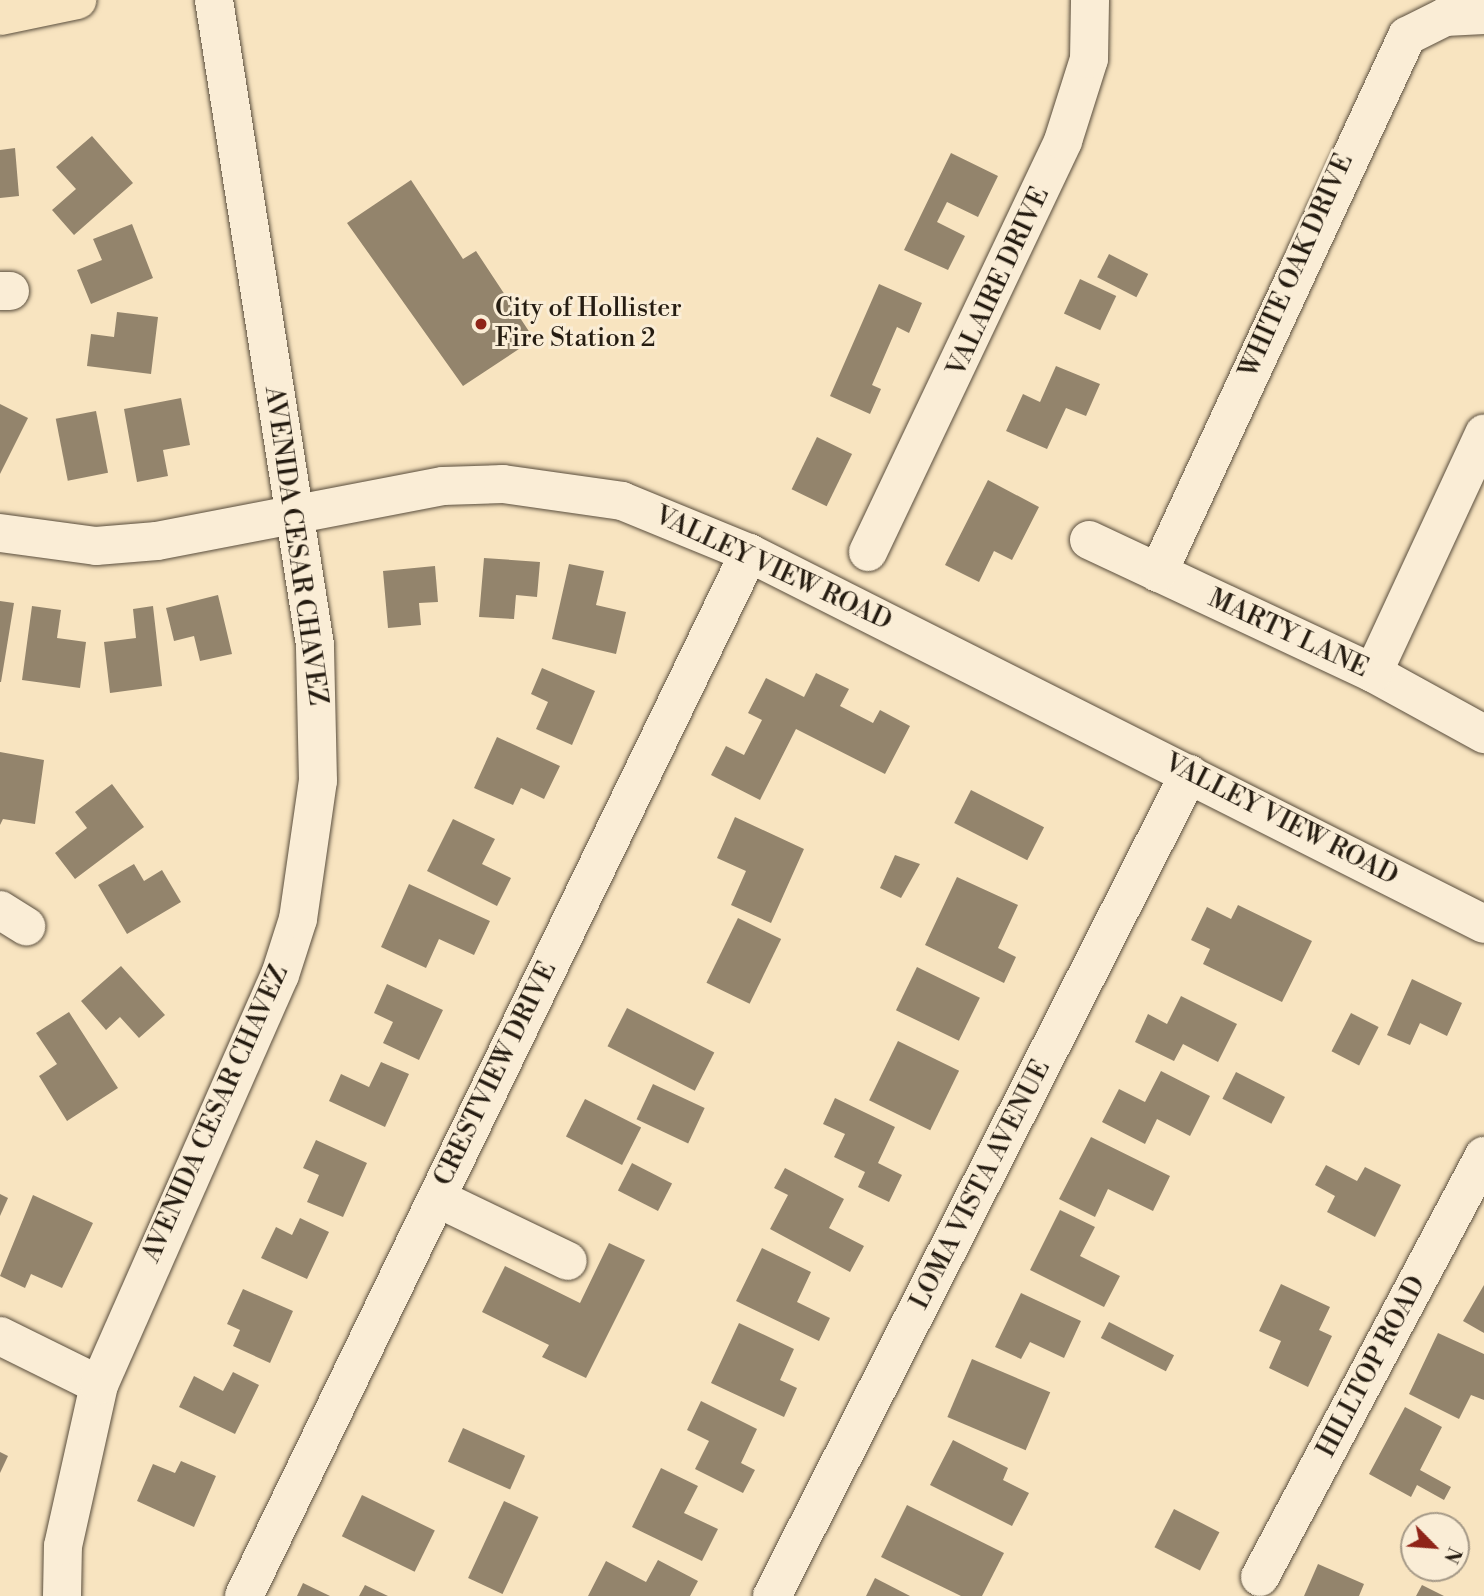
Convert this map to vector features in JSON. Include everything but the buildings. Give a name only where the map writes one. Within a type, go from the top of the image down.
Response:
[{"type":"main road","points":[[0,16],[77,0]]},
{"type":"street","name":"AVENIDA CESAR CHAVEZ","points":[[62,1596],[63,1546],[99,1385],[247,1057],[298,919],[320,719],[315,645],[292,516],[214,0]]},
{"type":"street","name":"VALAIRE DRIVE","points":[[869,552],[1063,141],[1089,59],[1090,0]]},
{"type":"street","name":"WHITE OAK DRIVE","points":[[1158,573],[1407,36],[1444,17],[1484,15]]},
{"type":"street","points":[[1373,673],[1484,434]]},
{"type":"street","name":"VALLEY VIEW ROAD","points":[[0,533],[96,546],[292,516],[443,486],[503,484],[622,501],[749,552],[1484,924]]},
{"type":"street","name":"MARTY LANE","points":[[1089,540],[1373,673],[1484,734]]},
{"type":"street","name":"CRESTVIEW DRIVE","points":[[244,1596],[749,552]]},
{"type":"street","name":"LOMA VISTA AVENUE","points":[[772,1596],[1189,774]]},
{"type":"street","name":"HILLTOP ROAD","points":[[1261,1577],[1484,1156]]},
{"type":"street","points":[[437,1198],[568,1261]]},
{"type":"street","points":[[0,1336],[99,1385]]},
{"type":"place","name":"City of Hollister Fire Station 2","points":[[481,324]]}]
